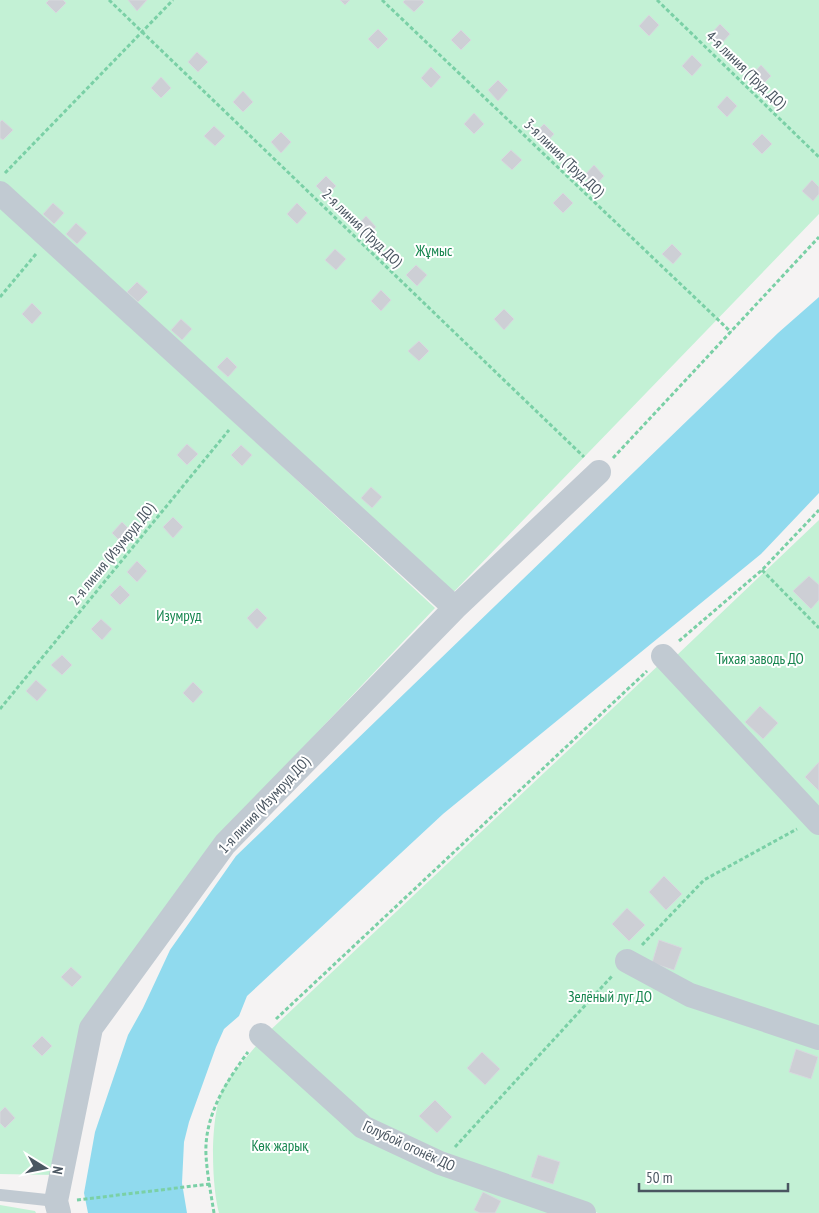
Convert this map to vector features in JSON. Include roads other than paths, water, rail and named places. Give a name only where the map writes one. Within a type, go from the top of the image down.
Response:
[{"type":"street","points":[[0,193],[455,608]]},
{"type":"street","name":"1-я линия (Изумруд ДО)","points":[[63,1204],[91,1028],[224,844],[455,608],[599,472]]},
{"type":"street","points":[[663,656],[819,823]]},
{"type":"street","points":[[627,960],[690,995],[819,1038]]},
{"type":"street","name":"Голубой огонёк ДО","points":[[260,1035],[363,1127],[440,1163],[584,1213]]},
{"type":"lane","points":[[0,1195],[63,1204]]},
{"type":"water","points":[[819,297],[819,493],[761,554],[443,814],[247,996],[239,1016],[224,1029],[189,1122],[184,1142],[182,1183],[187,1213],[88,1213],[84,1193],[95,1132],[128,1035],[170,950],[236,856],[778,333]]},
{"type":"park label","name":"Жұмыс","points":[[434,251]]},
{"type":"park label","name":"Изумруд","points":[[179,616]]},
{"type":"park label","name":"Тихая заводь ДО","points":[[760,659]]},
{"type":"park label","name":"Зелёный луг ДО","points":[[610,997]]},
{"type":"park label","name":"Көк жарық","points":[[280,1146]]}]
